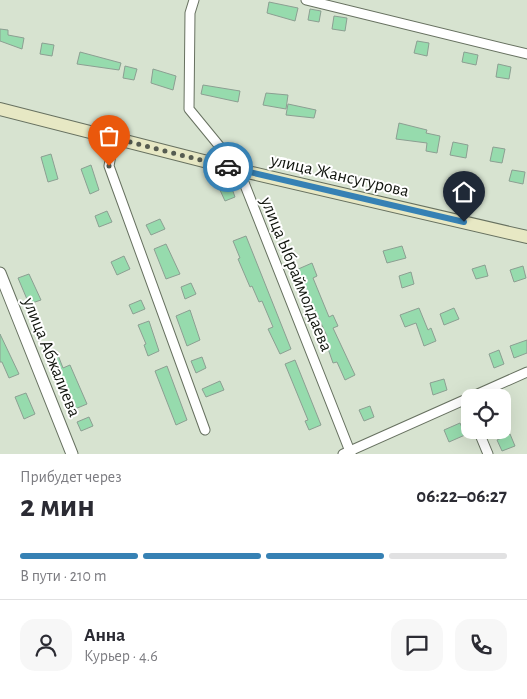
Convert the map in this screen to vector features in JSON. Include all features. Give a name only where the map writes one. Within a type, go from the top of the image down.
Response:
[{"type":"main road","name":"улица Жансугурова","points":[[0,108],[239,170],[527,237]]},
{"type":"street","name":"улица Ыбраймолдаева","points":[[194,0],[190,14],[189,108],[239,170],[348,453]]},
{"type":"street","points":[[306,0],[527,54]]},
{"type":"street","points":[[114,138],[109,166],[205,430]]},
{"type":"street","name":"улица Абжалиева","points":[[0,273],[72,454]]},
{"type":"street","points":[[489,389],[527,372]]},
{"type":"street","points":[[348,453],[461,401]]},
{"type":"street","points":[[482,439],[488,454]]},
{"type":"building","points":[[269,2],[298,8],[295,21],[267,13]]},
{"type":"building","points":[[310,9],[321,11],[319,22],[308,20]]},
{"type":"building","points":[[334,16],[347,18],[345,31],[332,29]]},
{"type":"building","points":[[0,29],[8,30],[8,35],[24,38],[22,49],[0,41]]},
{"type":"building","points":[[417,41],[429,43],[427,56],[414,53]]},
{"type":"building","points":[[42,43],[54,45],[52,56],[40,54]]},
{"type":"building","points":[[80,52],[121,63],[119,70],[77,64]]},
{"type":"building","points":[[464,52],[478,55],[476,65],[462,62]]},
{"type":"building","points":[[498,64],[511,67],[509,79],[496,77]]},
{"type":"building","points":[[125,66],[137,69],[134,80],[123,78]]},
{"type":"building","points":[[153,69],[176,76],[173,90],[151,83]]},
{"type":"building","points":[[203,85],[240,91],[238,102],[201,94]]},
{"type":"building","points":[[266,93],[288,95],[286,109],[263,105]]},
{"type":"building","points":[[288,104],[316,110],[314,118],[286,115]]},
{"type":"building","points":[[399,123],[427,130],[426,133],[440,136],[437,153],[426,151],[427,143],[396,139]]},
{"type":"building","points":[[453,142],[468,145],[466,158],[450,155]]},
{"type":"building","points":[[493,147],[505,149],[502,163],[490,161]]},
{"type":"building","points":[[51,154],[58,179],[48,182],[41,157]]},
{"type":"building","points":[[91,165],[99,190],[90,194],[81,169]]},
{"type":"building","points":[[512,170],[525,172],[523,184],[509,181]]},
{"type":"building","points":[[231,186],[235,197],[225,201],[220,190]]},
{"type":"building","points":[[107,211],[112,222],[99,227],[95,216]]},
{"type":"building","points":[[160,219],[165,229],[151,235],[146,225]]},
{"type":"building","points":[[246,236],[291,349],[280,354],[268,329],[273,327],[262,301],[259,302],[252,286],[250,287],[238,259],[240,258],[233,241]]},
{"type":"building","points":[[166,244],[180,274],[166,279],[154,249]]},
{"type":"building","points":[[402,246],[406,258],[387,263],[383,251]]},
{"type":"building","points":[[124,256],[130,269],[117,275],[111,262]]},
{"type":"building","points":[[312,263],[317,276],[313,278],[329,317],[333,315],[338,326],[333,328],[355,375],[345,380],[337,362],[333,363],[324,337],[327,336],[296,270]]},
{"type":"building","points":[[485,265],[488,276],[476,279],[472,269]]},
{"type":"building","points":[[523,266],[526,278],[514,282],[510,270]]},
{"type":"building","points":[[411,272],[414,284],[402,288],[399,276]]},
{"type":"building","points":[[29,274],[41,300],[29,304],[18,278]]},
{"type":"building","points":[[191,283],[196,294],[185,299],[181,287]]},
{"type":"building","points":[[141,300],[145,309],[133,314],[129,305]]},
{"type":"building","points":[[419,308],[428,330],[431,328],[436,341],[424,346],[416,323],[405,327],[400,315]]},
{"type":"building","points":[[454,308],[459,319],[444,325],[440,314]]},
{"type":"building","points":[[190,310],[200,340],[187,346],[176,316]]},
{"type":"building","points":[[149,321],[159,351],[148,356],[144,345],[146,344],[138,325]]},
{"type":"building","points":[[0,334],[19,374],[9,378],[2,362],[0,362]]},
{"type":"building","points":[[527,340],[527,353],[514,358],[510,346]]},
{"type":"building","points":[[56,350],[63,368],[70,365],[87,404],[75,409],[49,353]]},
{"type":"building","points":[[499,350],[504,364],[494,368],[489,354]]},
{"type":"building","points":[[202,357],[206,368],[196,373],[191,361]]},
{"type":"building","points":[[295,360],[321,425],[309,430],[305,421],[308,420],[285,364]]},
{"type":"building","points":[[167,366],[187,420],[176,425],[155,371]]},
{"type":"building","points":[[444,379],[447,390],[433,395],[430,383]]},
{"type":"building","points":[[220,381],[224,390],[206,397],[202,389]]},
{"type":"building","points":[[26,393],[35,414],[24,419],[15,397]]},
{"type":"building","points":[[370,406],[374,417],[364,421],[359,410]]},
{"type":"building","points":[[89,417],[93,426],[81,431],[77,422]]},
{"type":"building","points":[[460,423],[461,437],[449,442],[444,430]]},
{"type":"building","points":[[511,436],[515,446],[502,451],[497,440],[511,439]]},
{"type":"way so far","points":[[109,166],[114,138],[228,167]]},
{"type":"route","points":[[228,167],[464,222]]}]
